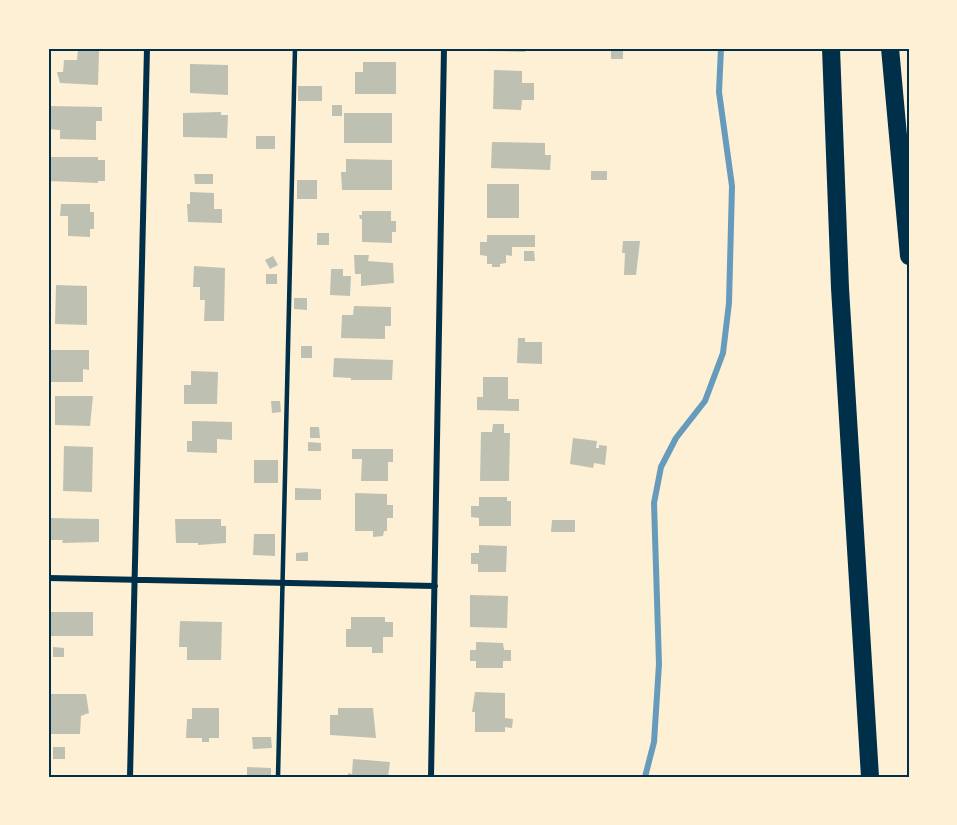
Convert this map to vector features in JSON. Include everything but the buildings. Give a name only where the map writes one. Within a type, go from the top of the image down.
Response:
[{"type":"highway","points":[[831,48],[842,312],[870,770]]},
{"type":"highway","points":[[891,48],[909,256]]},
{"type":"street","points":[[130,777],[147,48]]},
{"type":"street","points":[[431,777],[444,48]]},
{"type":"street","points":[[48,578],[435,586]]},
{"type":"lane","points":[[278,777],[295,48]]},
{"type":"waterway","points":[[645,777],[654,742],[659,664],[654,503],[661,467],[676,438],[705,401],[723,353],[729,303],[732,186],[719,92],[721,48]]}]
